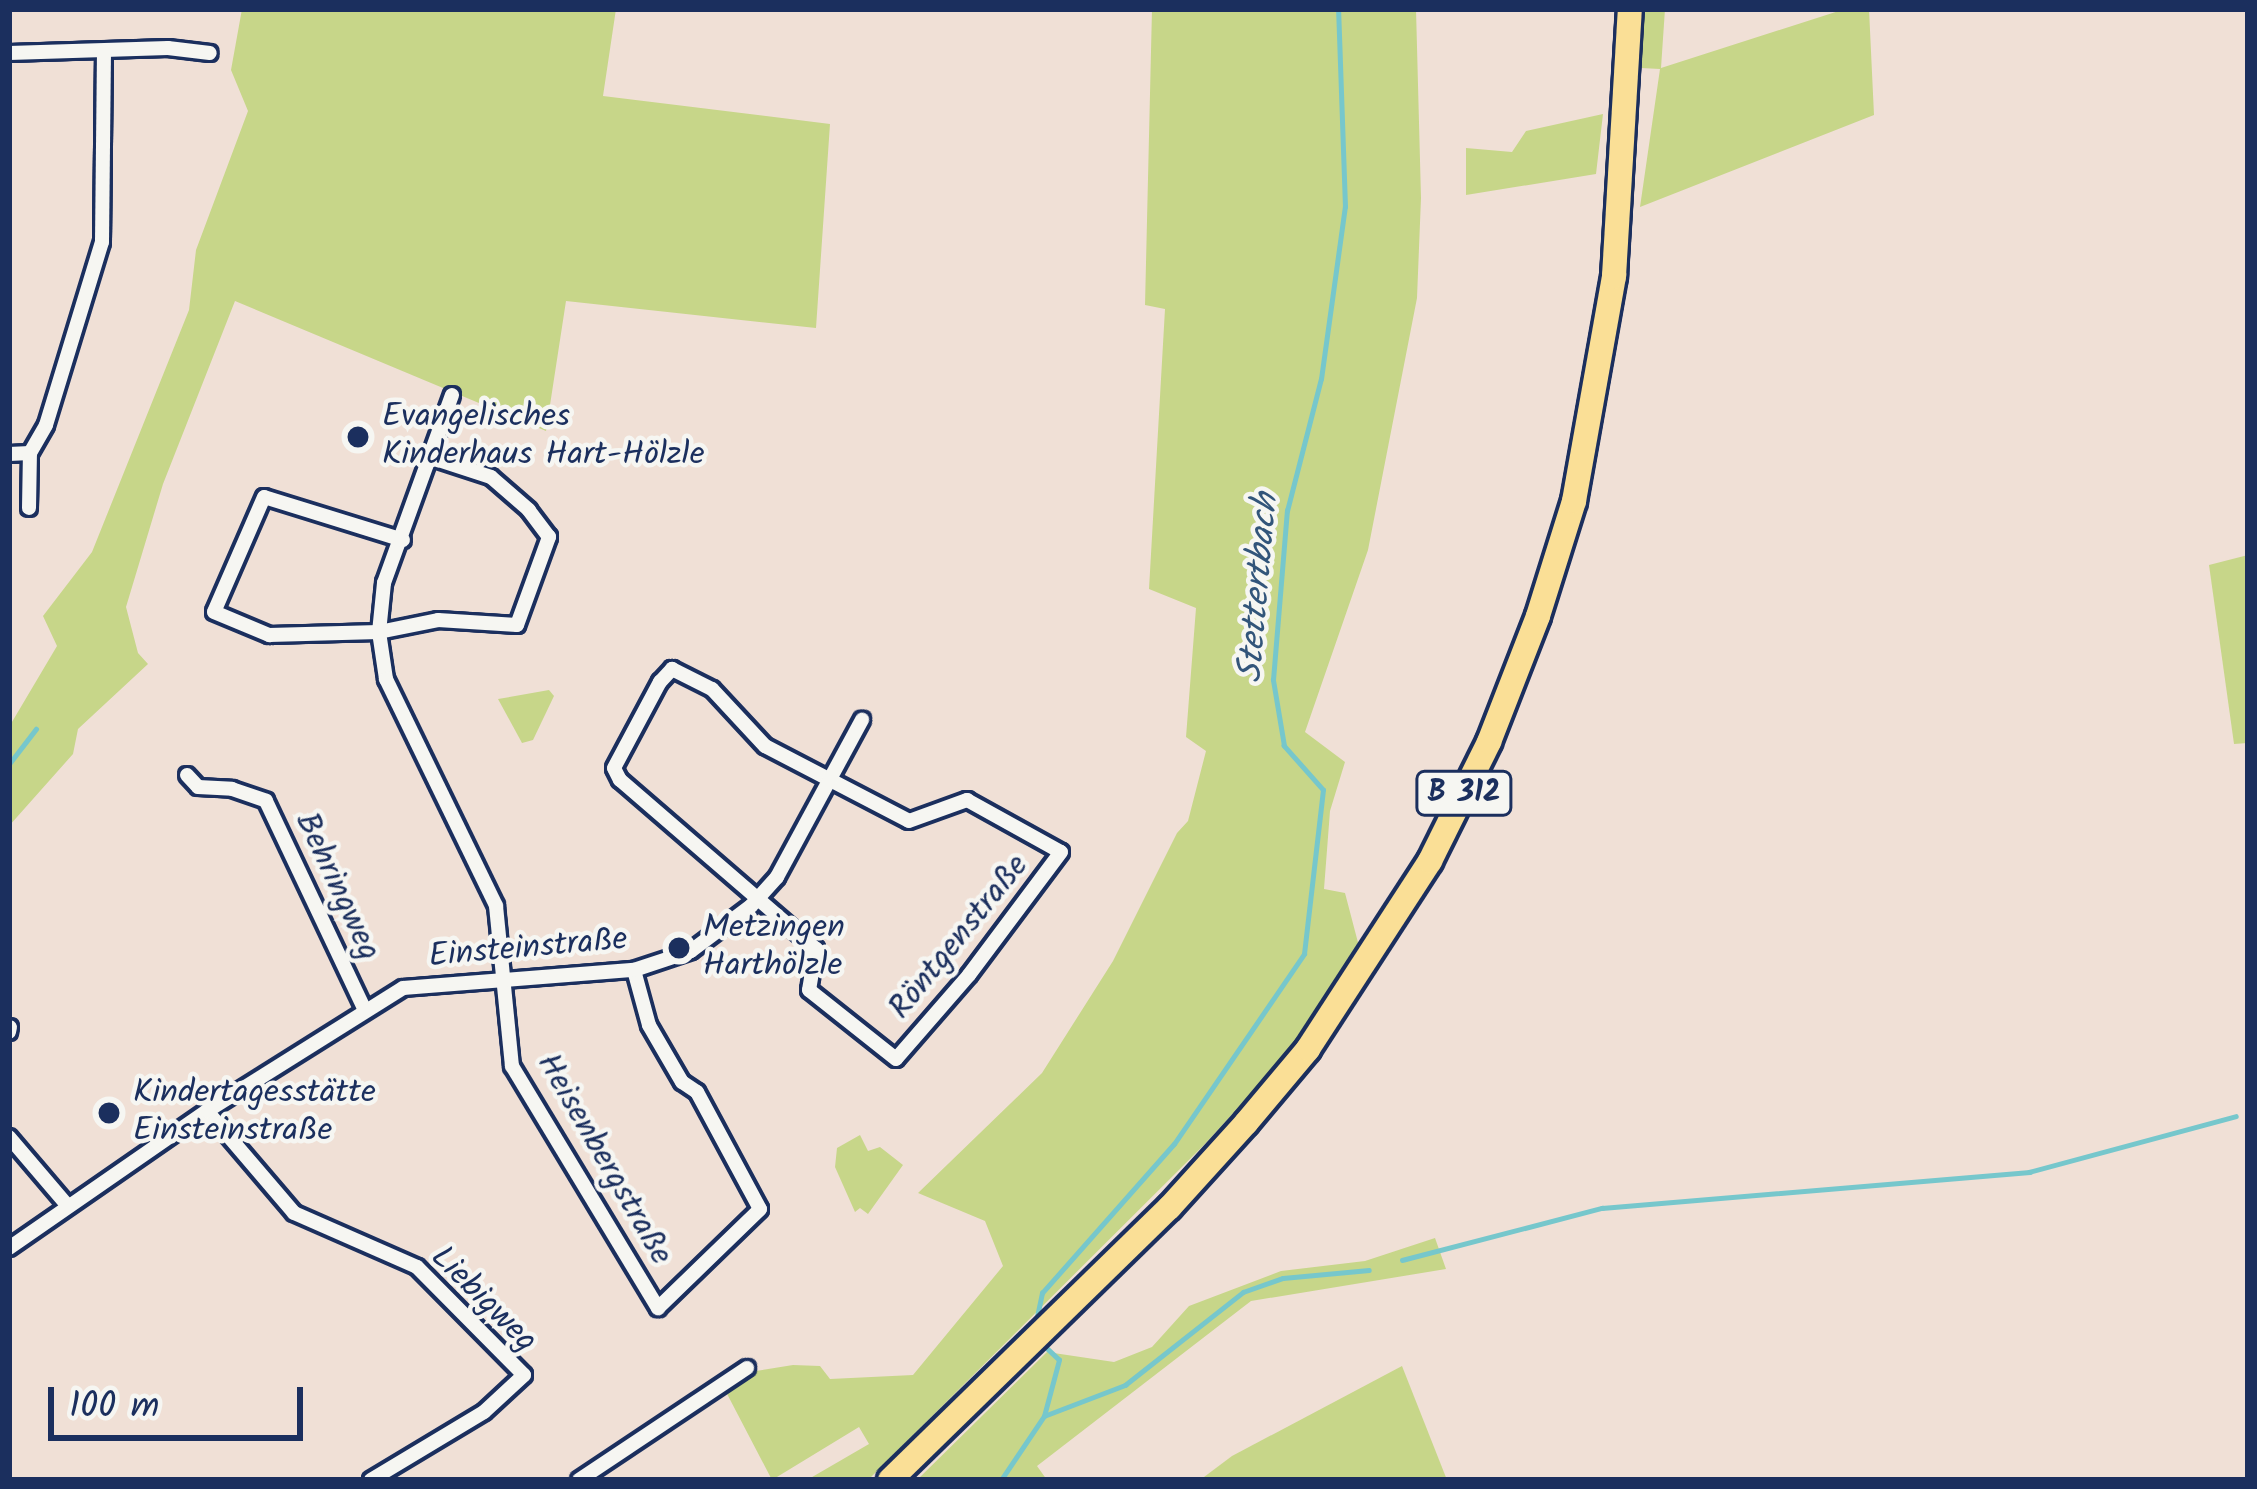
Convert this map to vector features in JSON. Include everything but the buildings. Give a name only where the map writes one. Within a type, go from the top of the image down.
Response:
[{"type":"highway","name":"B 312","points":[[890,1480],[1169,1208],[1308,1049],[1430,861],[1479,762],[1538,616],[1574,501],[1614,276],[1629,13]]},
{"type":"street","points":[[9,53],[167,47],[210,53]]},
{"type":"street","points":[[29,508],[30,453],[46,425],[102,242],[104,51]]},
{"type":"street","points":[[452,395],[384,583],[379,632],[386,679],[399,711],[496,905],[506,980]]},
{"type":"street","points":[[9,454],[30,453]]},
{"type":"street","points":[[403,540],[264,497],[214,612],[269,635],[379,632],[437,620],[517,625],[532,596],[548,537],[529,510],[491,477],[432,458]]},
{"type":"street","points":[[759,898],[697,842],[660,819],[614,768],[660,682],[672,670],[712,688],[765,746],[830,781]]},
{"type":"street","name":"Einsteinstraße","points":[[9,1248],[364,1009],[419,985],[634,970],[691,951],[759,898],[789,860],[862,720]]},
{"type":"street","name":"Behringweg","points":[[187,776],[198,787],[232,789],[266,801],[364,1009]]},
{"type":"street","name":"Röntgenstraße","points":[[759,898],[816,949],[809,990],[896,1059],[970,974],[1061,852],[967,800],[909,821],[830,781]]},
{"type":"street","name":"Heisenbergstraße","points":[[506,980],[512,1066],[658,1308],[760,1210],[697,1092],[682,1082],[649,1025],[634,970]]},
{"type":"street","name":"Liebigweg","points":[[207,1111],[294,1213],[417,1267],[524,1375],[484,1412],[371,1480]]},
{"type":"street","points":[[9,1137],[68,1204]]},
{"type":"street","points":[[579,1480],[747,1368]]},
{"type":"green space","points":[[242,9],[616,9],[603,96],[830,124],[816,328],[566,301],[546,431],[235,301],[163,484],[126,607],[138,653],[148,664],[78,729],[73,754],[9,826],[9,727],[57,646],[43,616],[92,552],[189,310],[196,250],[248,111],[231,70]]},
{"type":"green space","points":[[1152,9],[1416,9],[1421,198],[1417,298],[1368,550],[1305,732],[1345,762],[1330,811],[1324,889],[1345,893],[1361,954],[1270,1073],[1204,1145],[868,1480],[807,1480],[869,1444],[859,1427],[772,1480],[725,1390],[756,1371],[793,1365],[820,1366],[830,1379],[913,1375],[1003,1266],[985,1221],[918,1193],[1042,1073],[1113,961],[1177,833],[1188,821],[1206,751],[1186,737],[1196,608],[1149,589],[1165,309],[1145,305]]},
{"type":"green space","points":[[1643,9],[1665,9],[1661,68],[1845,9],[1869,9],[1874,115],[1640,207],[1660,69],[1641,68]]},
{"type":"green space","points":[[1603,114],[1596,174],[1466,195],[1466,148],[1512,152],[1526,131]]},
{"type":"green space","points":[[2248,555],[2248,743],[2234,744],[2209,565]]},
{"type":"green space","points":[[549,690],[554,696],[533,740],[522,743],[498,699]]},
{"type":"green space","points":[[860,1135],[868,1151],[880,1147],[903,1165],[868,1214],[860,1208],[855,1212],[835,1167],[837,1148]]},
{"type":"green space","points":[[1435,1238],[1446,1269],[1251,1301],[1037,1466],[1047,1480],[917,1480],[1047,1352],[1114,1362],[1152,1347],[1189,1306],[1281,1271],[1365,1261]]},
{"type":"green space","points":[[1402,1366],[1447,1480],[1200,1480],[1232,1456]]},
{"type":"waterway","name":"Stettertbach","points":[[1035,1326],[1042,1293],[1174,1144],[1304,954],[1323,790],[1284,746],[1273,680],[1287,511],[1321,379],[1345,207],[1338,9]]},
{"type":"waterway","points":[[9,764],[36,729]]},
{"type":"waterway","points":[[1402,1260],[1602,1208],[2029,1172],[2236,1116]]},
{"type":"waterway","points":[[1044,1416],[1125,1385],[1243,1292],[1283,1278],[1369,1270]]},
{"type":"waterway","name":"Stettertbach","points":[[1001,1480],[1044,1416],[1059,1360],[1044,1346]]},
{"type":"place","name":"Evangelisches Kinderhaus Hart-Hölzle","points":[[358,437]]},
{"type":"place","name":"Metzingen Harthölzle","points":[[679,948]]},
{"type":"place","name":"Kindertagesstätte Einsteinstraße","points":[[109,1113]]}]
